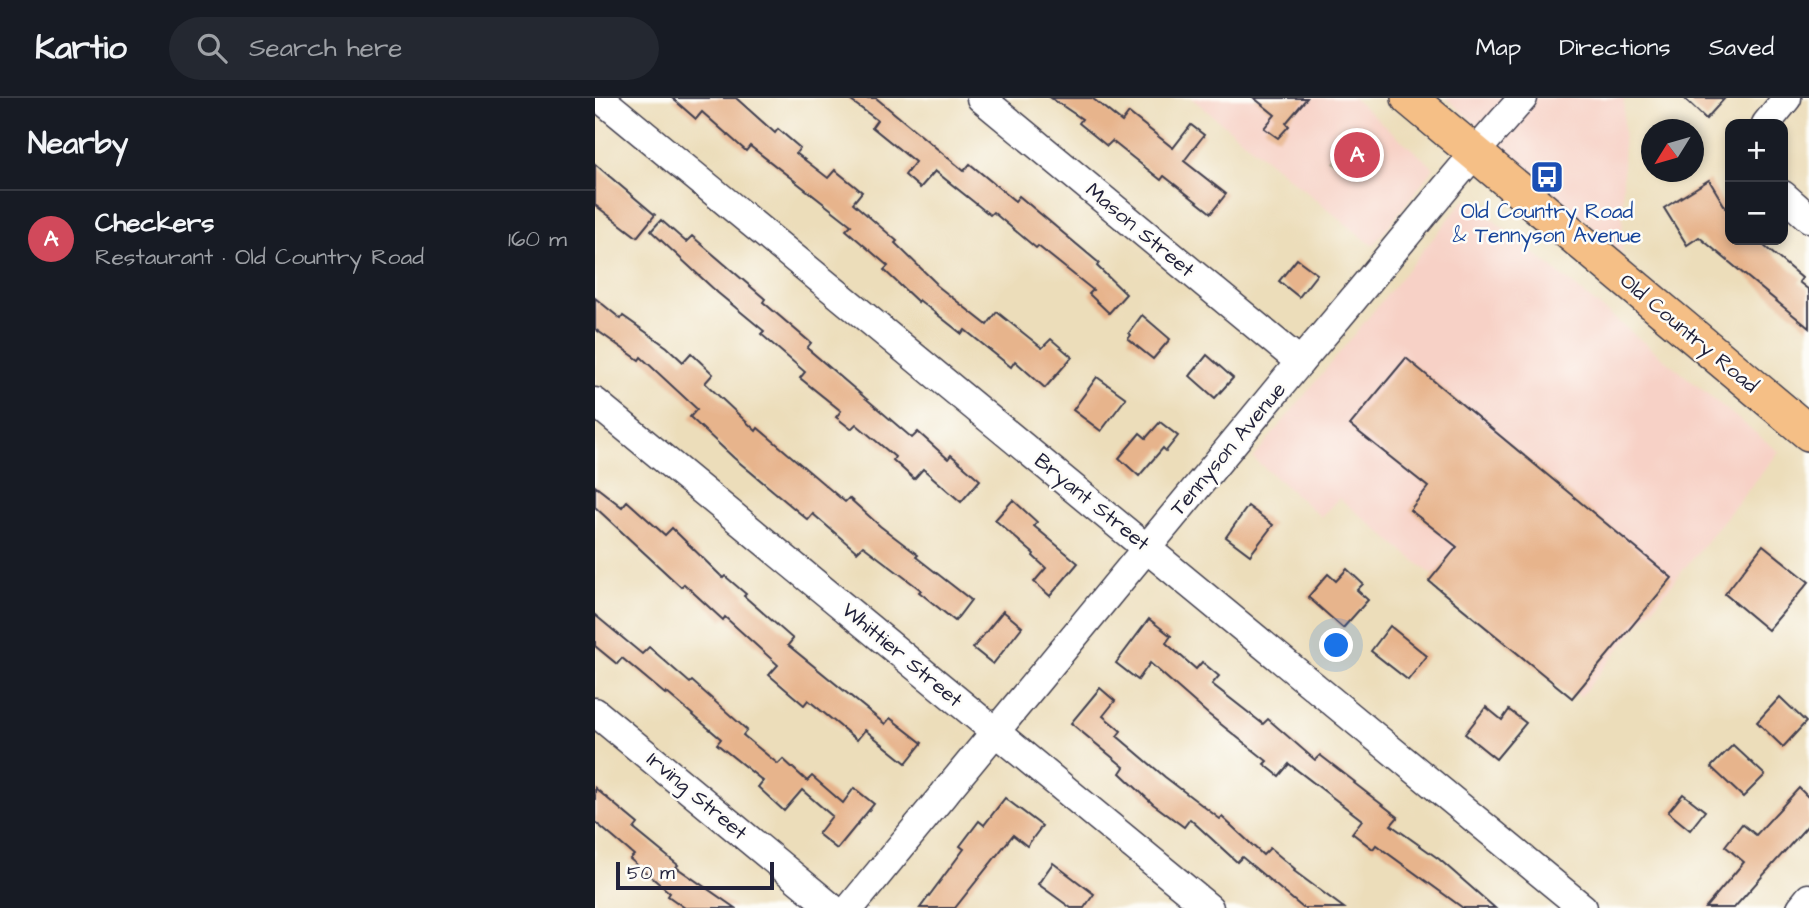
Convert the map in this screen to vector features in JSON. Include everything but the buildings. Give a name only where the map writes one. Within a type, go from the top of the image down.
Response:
[{"type":"main road","name":"Old Country Road","points":[[1409,98],[1809,433]]},
{"type":"street","name":"Bryant Street","points":[[600,98],[1583,908]]},
{"type":"street","name":"Mason Street","points":[[981,98],[1300,362]]},
{"type":"street","name":"Tennyson Avenue","points":[[850,908],[1473,153],[1523,98]]},
{"type":"street","points":[[1770,119],[1787,98]]},
{"type":"street","points":[[1788,199],[1809,218]]},
{"type":"street","name":"Whittier Street","points":[[595,402],[1209,908]]},
{"type":"street","name":"Irving Street","points":[[595,712],[832,908]]},
{"type":"street","points":[[1801,908],[1809,898]]},
{"type":"shaded area","points":[[1191,98],[1353,98],[1434,168],[1373,246]]},
{"type":"shaded area","points":[[1446,98],[1624,98],[1622,254]]},
{"type":"shaded area","points":[[1466,198],[1779,452],[1580,697],[1339,498],[1321,517],[1253,458]]},
{"type":"tunnel","points":[[1341,153],[1349,160]]},
{"type":"place","name":"Checkers","points":[[1357,155]]},
{"type":"place","name":"Old Country Road & Tennyson Avenue","points":[[1547,177]]}]
